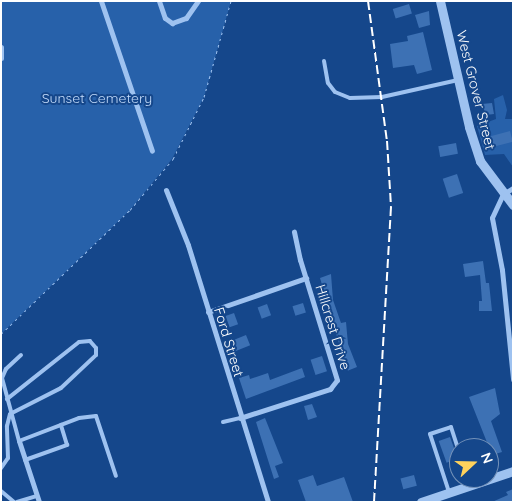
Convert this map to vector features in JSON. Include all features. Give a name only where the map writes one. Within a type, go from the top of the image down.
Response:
[{"type":"street","points":[[101,1],[152,151]]},
{"type":"street","points":[[158,1],[165,18],[172,23],[186,18],[198,1]]},
{"type":"street","name":"West Grover Street","points":[[440,1],[458,80],[480,161],[513,205]]},
{"type":"street","points":[[1,47],[1,58]]},
{"type":"street","points":[[513,188],[503,194],[492,218],[502,270],[513,379]]},
{"type":"street","name":"Ford Street","points":[[166,190],[208,312],[268,502]]},
{"type":"street","points":[[294,232],[306,278]]},
{"type":"street","name":"Hillcrest Drive","points":[[208,312],[306,278],[335,369],[335,386],[240,418]]},
{"type":"street","points":[[19,441],[38,499]]},
{"type":"street","points":[[499,474],[513,471]]},
{"type":"street","points":[[421,502],[449,496],[460,488]]},
{"type":"lane","points":[[324,61],[328,84],[335,92],[350,98],[382,97],[458,80]]},
{"type":"lane","points":[[1,468],[8,458],[7,421],[10,414],[61,388],[96,355],[96,348],[90,341],[79,342],[7,399]]},
{"type":"lane","points":[[21,355],[3,373],[10,414],[19,441],[79,418],[96,416],[116,476]]},
{"type":"lane","points":[[223,422],[240,418]]},
{"type":"lane","points":[[25,460],[67,445],[61,425]]},
{"type":"lane","points":[[449,496],[430,434],[451,427],[455,438]]},
{"type":"lane","points":[[1,491],[15,502],[38,499]]},
{"type":"path","points":[[1,334],[130,210],[172,159],[204,97],[231,1]]},
{"type":"green space","name":"Sunset Cemetery","points":[[1,1],[231,1],[204,97],[172,159],[130,210],[1,334]]},
{"type":"green space","points":[[503,95],[507,110],[505,119],[513,119],[513,167],[504,154],[485,155],[477,126],[496,119],[494,99]]},
{"type":"building","points":[[409,4],[412,14],[396,19],[393,9]]},
{"type":"building","points":[[429,11],[430,25],[419,28],[415,15]]},
{"type":"building","points":[[423,32],[432,70],[417,74],[414,65],[393,68],[390,44],[408,41],[407,36]]},
{"type":"building","points":[[492,103],[494,114],[486,115],[482,104]]},
{"type":"building","points":[[510,131],[513,142],[492,147],[489,137]]},
{"type":"building","points":[[456,143],[458,154],[440,157],[438,146]]},
{"type":"building","points":[[457,174],[463,193],[449,198],[443,179]]},
{"type":"building","points":[[483,261],[486,283],[489,283],[492,311],[479,311],[479,301],[482,301],[480,275],[465,277],[463,264]]},
{"type":"building","points":[[331,274],[333,300],[341,323],[346,322],[348,344],[357,367],[347,371],[320,278]]},
{"type":"building","points":[[303,303],[306,313],[295,316],[292,306]]},
{"type":"building","points":[[267,304],[271,315],[262,319],[258,307]]},
{"type":"building","points":[[234,313],[238,324],[230,327],[226,316]]},
{"type":"building","points":[[246,335],[250,345],[235,351],[231,341]]},
{"type":"building","points":[[322,356],[327,371],[316,375],[311,360]]},
{"type":"building","points":[[302,368],[305,377],[246,399],[239,378],[249,375],[250,379],[268,373],[270,380]]},
{"type":"building","points":[[495,388],[500,414],[491,421],[497,438],[485,438],[469,397]]},
{"type":"building","points":[[312,404],[317,417],[308,420],[304,406]]},
{"type":"building","points":[[265,418],[283,463],[275,466],[279,477],[274,479],[256,422]]},
{"type":"building","points":[[450,437],[449,462],[447,463],[439,441]]},
{"type":"building","points":[[313,475],[317,486],[344,477],[353,502],[306,502],[298,480]]},
{"type":"building","points":[[414,475],[417,486],[403,489],[400,479]]},
{"type":"building","points":[[513,489],[513,502],[492,502],[508,495],[506,492]]},
{"type":"railway","points":[[368,1],[387,141],[391,207],[374,502]]}]
